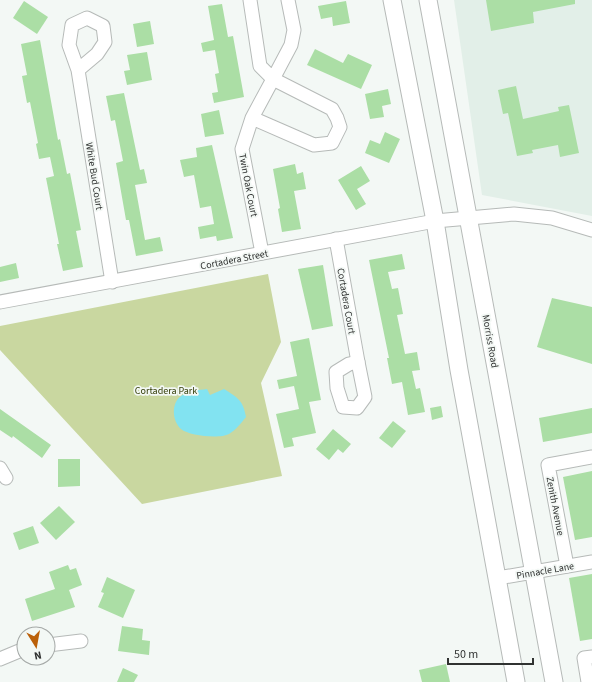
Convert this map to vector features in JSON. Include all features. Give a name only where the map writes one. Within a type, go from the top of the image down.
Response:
[{"type":"main road","points":[[392,0],[435,221],[459,370],[516,682]]},
{"type":"main road","name":"Morriss Road","points":[[428,0],[554,682]]},
{"type":"street","points":[[250,0],[260,66],[273,79],[332,110],[340,127],[332,143],[314,145],[252,118]]},
{"type":"street","name":"Twin Oak Court","points":[[262,253],[242,149],[252,118],[291,46],[294,30],[288,0]]},
{"type":"street","name":"White Bud Court","points":[[78,70],[112,282]]},
{"type":"street","name":"Cortadera Street","points":[[0,302],[435,221],[514,214],[552,218],[592,230]]},
{"type":"street","name":"Cortadera Court","points":[[336,239],[358,362]]},
{"type":"street","name":"Zenith Avenue","points":[[568,566],[548,465],[592,457]]},
{"type":"street","name":"Pinnacle Lane","points":[[498,578],[592,562]]},
{"type":"street","points":[[56,644],[82,641]]},
{"type":"street","points":[[0,660],[16,653]]},
{"type":"street","points":[[588,682],[584,658],[592,657]]},
{"type":"shaded area","points":[[454,0],[592,0],[592,216],[482,195]]},
{"type":"green space","name":"Cortadera Park","points":[[268,274],[281,342],[261,383],[282,476],[142,504],[0,350],[0,326]]},
{"type":"water","points":[[207,389],[210,395],[224,389],[236,397],[243,407],[246,417],[236,428],[225,436],[197,435],[185,431],[178,426],[174,417],[174,407],[181,396],[193,391]]},
{"type":"building","points":[[486,0],[575,0],[575,4],[533,12],[534,23],[491,31]]},
{"type":"building","points":[[24,1],[48,17],[37,34],[13,18]]},
{"type":"building","points":[[346,1],[350,23],[333,26],[332,17],[321,19],[318,6]]},
{"type":"building","points":[[222,4],[228,37],[233,36],[244,97],[214,103],[212,93],[218,92],[215,74],[219,73],[215,50],[203,52],[201,43],[214,40],[208,6]]},
{"type":"building","points":[[150,21],[154,44],[137,47],[133,24]]},
{"type":"building","points":[[40,40],[58,140],[60,139],[67,174],[70,173],[81,230],[76,231],[83,267],[63,271],[46,178],[54,176],[50,157],[39,159],[36,144],[38,143],[30,102],[27,103],[22,76],[27,75],[21,44]]},
{"type":"building","points":[[315,49],[343,63],[348,54],[372,65],[361,89],[307,65]]},
{"type":"building","points":[[147,52],[152,80],[127,85],[124,71],[130,70],[127,55]]},
{"type":"building","points":[[516,86],[523,119],[559,111],[558,107],[569,105],[579,153],[560,157],[558,145],[532,150],[533,153],[517,156],[508,113],[503,114],[498,90]]},
{"type":"building","points":[[388,89],[391,104],[382,106],[384,117],[370,119],[365,94]]},
{"type":"building","points":[[124,93],[140,170],[144,169],[147,183],[135,185],[145,240],[160,237],[163,251],[136,256],[129,220],[126,220],[116,163],[123,161],[115,120],[111,121],[106,96]]},
{"type":"building","points":[[219,110],[224,134],[205,137],[201,114]]},
{"type":"building","points":[[385,132],[400,139],[389,163],[365,153],[370,140],[380,144]]},
{"type":"building","points":[[212,145],[233,238],[217,241],[216,236],[200,239],[198,227],[214,224],[211,206],[200,208],[194,175],[184,177],[180,160],[197,157],[196,148]]},
{"type":"building","points":[[295,164],[297,174],[303,172],[306,189],[294,191],[301,229],[282,232],[278,209],[280,208],[273,169]]},
{"type":"building","points":[[361,166],[370,181],[357,189],[366,204],[356,210],[338,180]]},
{"type":"building","points":[[402,254],[405,269],[388,272],[392,289],[398,288],[403,314],[397,315],[405,354],[417,352],[420,370],[412,371],[416,389],[420,388],[425,412],[408,415],[402,382],[392,384],[387,358],[389,358],[369,260]]},
{"type":"building","points":[[16,263],[19,278],[0,282],[0,267]]},
{"type":"building","points":[[323,265],[333,326],[312,330],[298,269]]},
{"type":"building","points":[[552,298],[592,307],[592,364],[537,347]]},
{"type":"building","points":[[309,338],[321,400],[309,402],[316,433],[292,438],[294,446],[284,448],[276,414],[299,409],[294,386],[279,389],[277,380],[297,376],[290,342]]},
{"type":"building","points":[[441,406],[443,417],[432,420],[430,408]]},
{"type":"building","points":[[592,408],[592,433],[543,442],[539,418]]},
{"type":"building","points":[[0,409],[51,445],[42,458],[13,436],[12,438],[0,430]]},
{"type":"building","points":[[393,421],[406,431],[392,448],[379,438]]},
{"type":"building","points":[[333,429],[351,444],[343,453],[338,449],[329,460],[316,449]]},
{"type":"building","points":[[58,459],[80,459],[80,486],[58,487]]},
{"type":"building","points":[[592,471],[592,537],[575,540],[563,477]]},
{"type":"building","points":[[59,506],[75,522],[56,540],[40,523]]},
{"type":"building","points":[[33,526],[39,543],[19,550],[13,533]]},
{"type":"building","points":[[68,565],[70,570],[76,568],[82,585],[69,590],[75,607],[32,621],[25,599],[55,589],[49,572]]},
{"type":"building","points":[[592,574],[592,639],[580,641],[569,578]]},
{"type":"building","points":[[107,577],[135,590],[123,618],[98,607],[104,593],[101,592]]},
{"type":"building","points":[[122,626],[143,629],[142,640],[150,641],[149,655],[118,651]]},
{"type":"building","points":[[446,664],[450,682],[422,682],[419,670]]},
{"type":"building","points":[[123,668],[138,675],[134,682],[117,682]]}]
